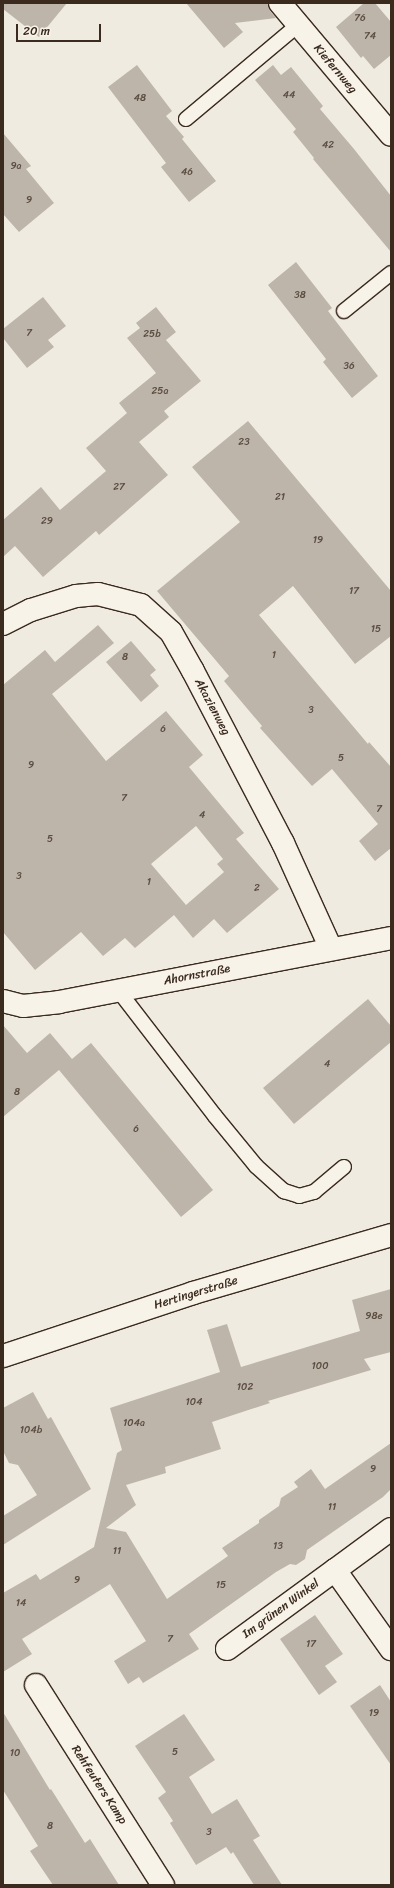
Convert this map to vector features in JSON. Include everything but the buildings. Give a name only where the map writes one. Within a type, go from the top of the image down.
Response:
[{"type":"street","name":"Kiefernweg","points":[[280,3],[391,135]]},
{"type":"street","name":"Akazienweg","points":[[3,624],[31,610],[76,596],[98,594],[141,604],[170,632],[193,671],[283,843],[331,949]]},
{"type":"street","name":"Ahornstraße","points":[[3,1001],[23,1006],[59,1002],[391,938]]},
{"type":"street","name":"Hertingerstraße","points":[[3,1356],[193,1293],[391,1235]]},
{"type":"street","name":"Im grünen Winkel","points":[[227,1649],[391,1529]]},
{"type":"street","points":[[335,1570],[391,1648]]},
{"type":"street","name":"Rehfeuters Kamp","points":[[36,1685],[163,1885]]},
{"type":"lane","points":[[186,119],[298,25]]},
{"type":"lane","points":[[344,312],[391,273]]},
{"type":"lane","points":[[118,990],[252,1161],[284,1190],[299,1196],[314,1192],[344,1167]]}]
